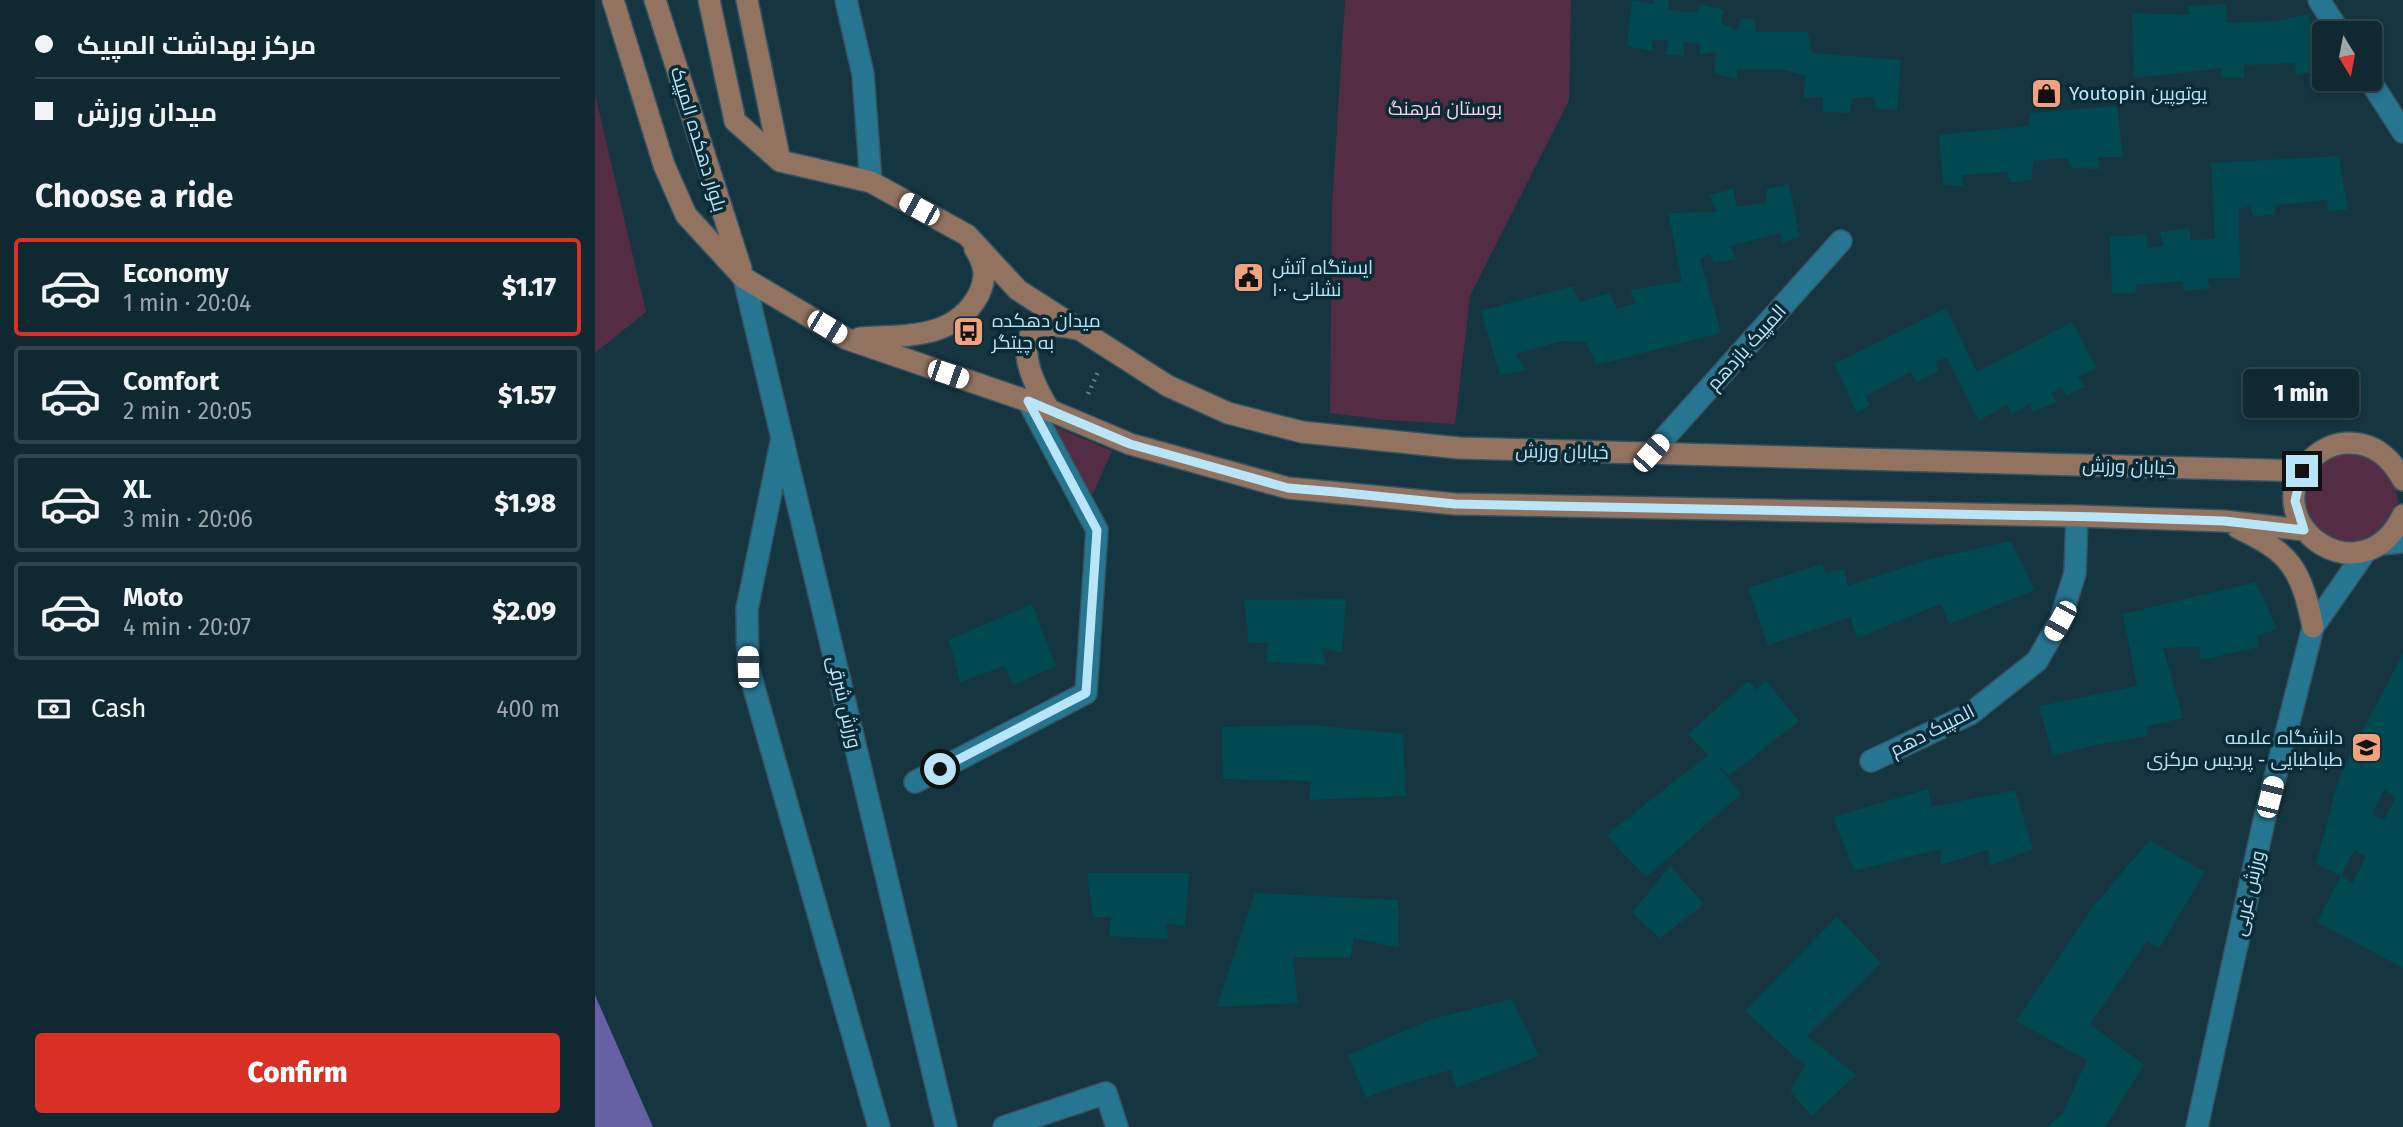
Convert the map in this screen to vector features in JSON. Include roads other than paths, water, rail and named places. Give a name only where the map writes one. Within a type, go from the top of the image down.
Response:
[{"type":"main road","points":[[613,0],[664,165],[686,215],[744,278],[848,339],[1028,401],[1130,444],[1301,489],[1455,504],[2077,516],[2224,521],[2304,530]]},
{"type":"main road","name":"بلوار دهکده المپیک","points":[[655,0],[744,278]]},
{"type":"main road","name":"بلوار دهکده المپیک","points":[[709,0],[735,121],[780,161]]},
{"type":"main road","points":[[747,0],[780,161],[871,183],[967,235],[985,265],[983,286],[973,306],[956,322],[930,334],[848,339]]},
{"type":"main road","name":"خیابان ورزش","points":[[967,235],[1018,290],[1086,331],[1107,348],[1168,386],[1228,413],[1302,432],[1459,448],[2302,471]]},
{"type":"main road","points":[[1050,411],[1028,371],[1024,356],[1027,344],[1034,334],[1048,327],[1063,326],[1086,331]]},
{"type":"main road","points":[[2403,480],[2394,464],[2381,452],[2364,444],[2346,443],[2329,447],[2313,457],[2302,471],[2295,501],[2304,530],[2316,542],[2332,551],[2349,554],[2373,548],[2394,532],[2403,515]]},
{"type":"main road","points":[[2224,521],[2264,540],[2290,560],[2305,590],[2313,627]]},
{"type":"street","points":[[846,0],[863,74],[871,183]]},
{"type":"street","points":[[2319,0],[2332,21]]},
{"type":"street","points":[[2377,91],[2403,132]]},
{"type":"street","name":"المپیک یازدهم","points":[[1651,453],[1841,241]]},
{"type":"street","name":"ورزش شرقی","points":[[744,278],[946,1127]]},
{"type":"street","points":[[915,782],[1086,693],[1097,530],[1028,401]]},
{"type":"street","points":[[782,438],[747,609],[748,667],[879,1127]]},
{"type":"street","name":"المپیک دهم","points":[[1871,761],[1970,714],[2037,661],[2060,621],[2075,573],[2077,516]]},
{"type":"street","points":[[2373,548],[2403,542]]},
{"type":"street","name":"ورزش غربی","points":[[2197,1127],[2264,821],[2313,627],[2373,548]]},
{"type":"street","points":[[1004,1127],[1106,1093],[1117,1127]]},
{"type":"place","name":"Youtopin یوتوپین","points":[[2046,93]]},
{"type":"place","name":"ایستگاه آتش نشانی ۱۰۰","points":[[1249,278]]},
{"type":"place","name":"میدان دهکده به چیتگر","points":[[969,331]]},
{"type":"place","name":"دانشگاه علامه طباطبایی - پردیس مرکزی","points":[[2366,748]]},
{"type":"park label","name":"بوستان فرهنگ","points":[[1445,108]]}]
